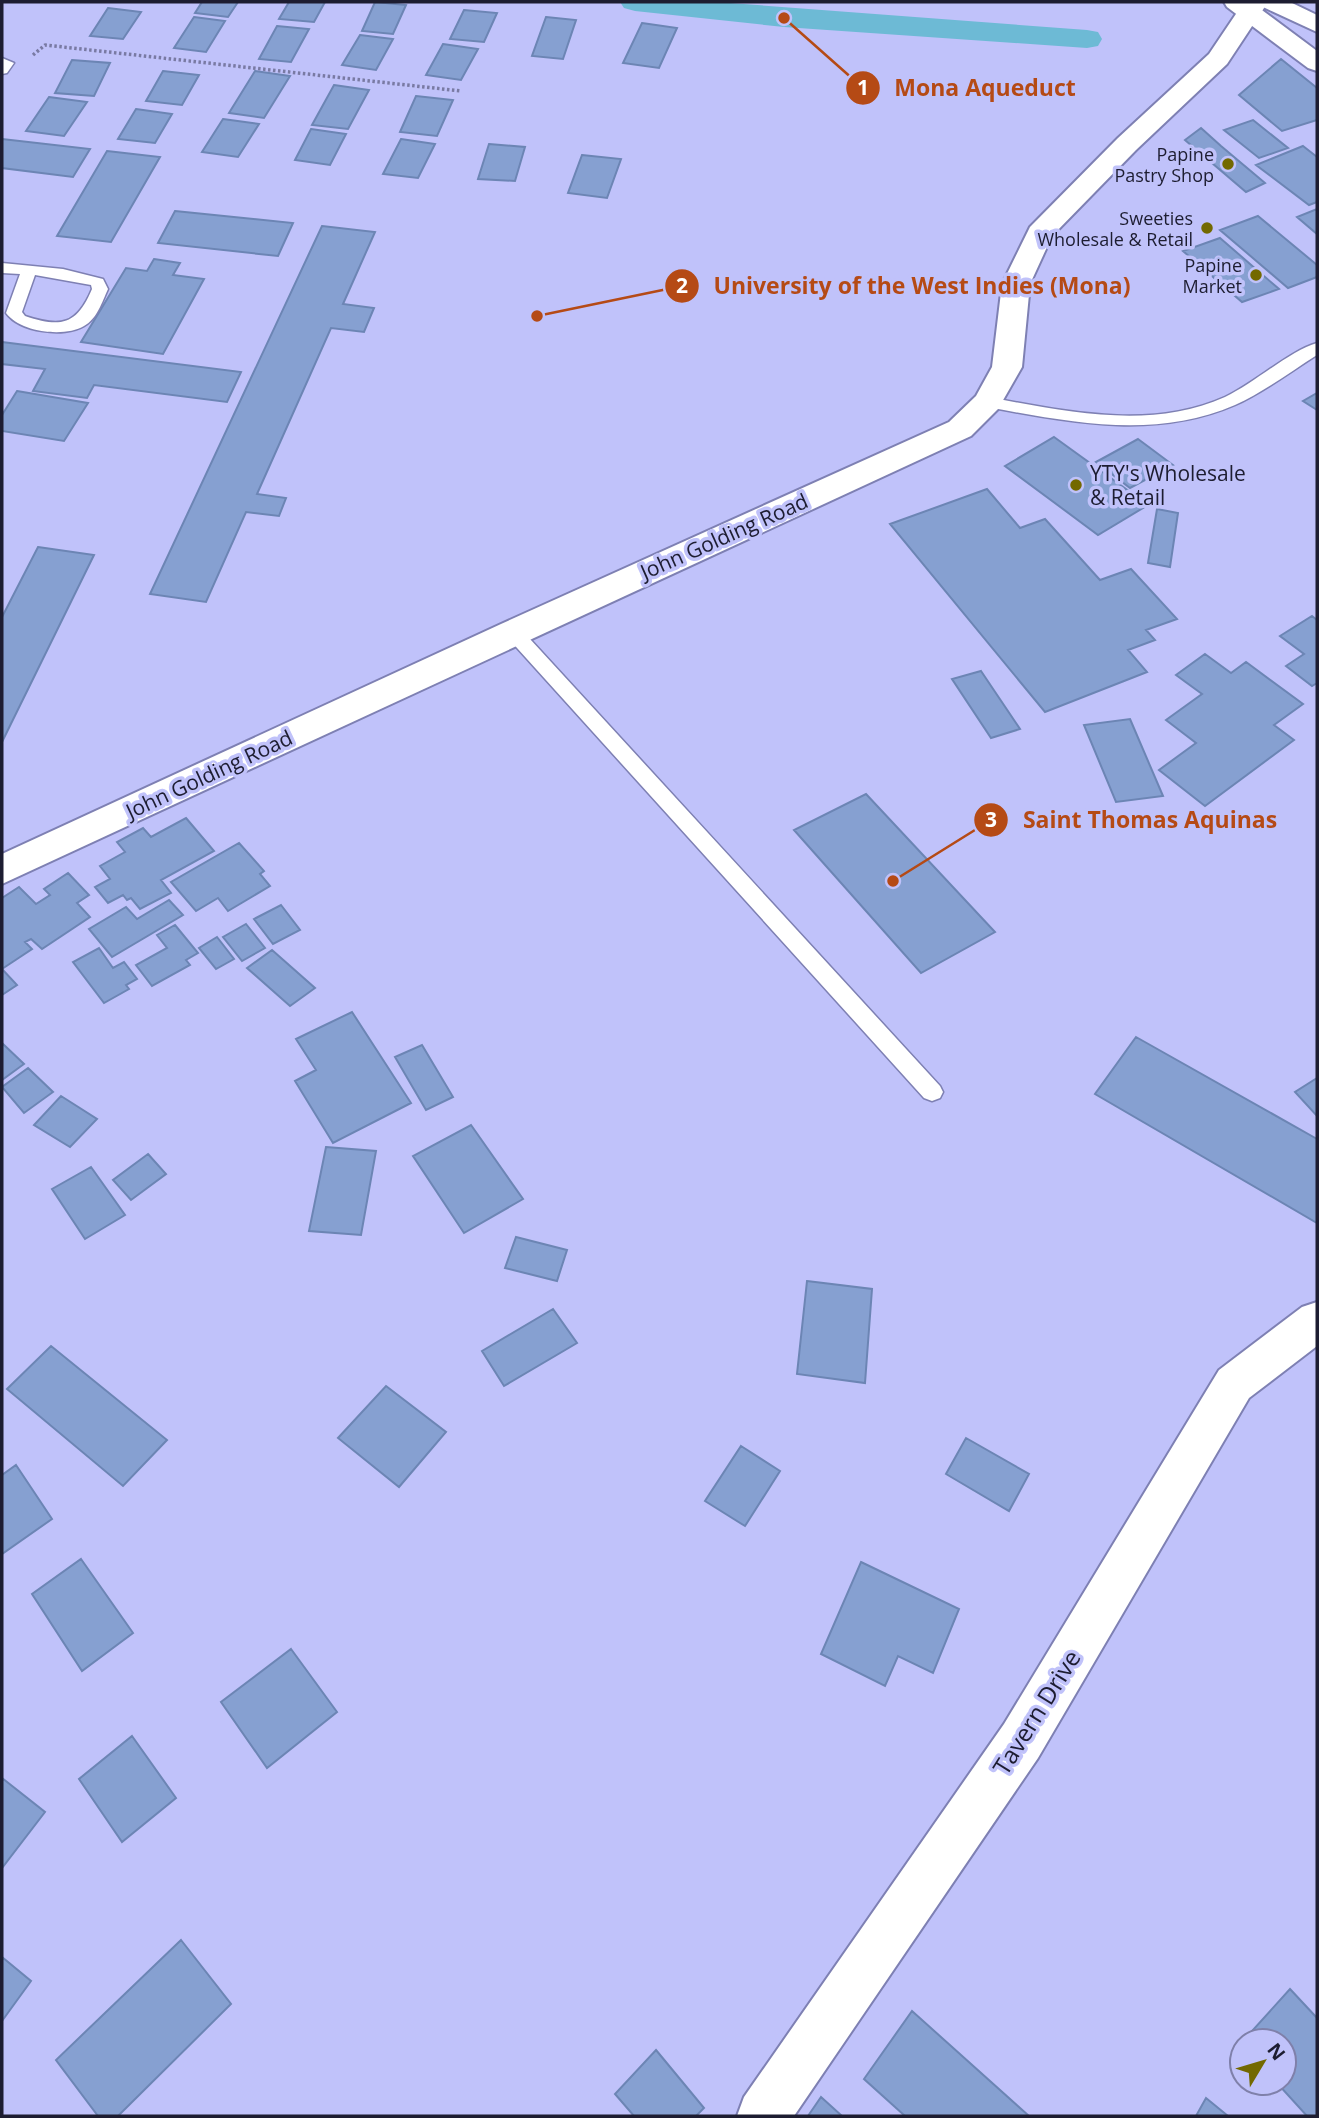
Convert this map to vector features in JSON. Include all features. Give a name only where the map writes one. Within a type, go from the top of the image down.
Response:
[{"type":"street","points":[[1253,4],[1317,25]]},
{"type":"street","points":[[1253,4],[1317,64]]},
{"type":"street","name":"John Golding Road","points":[[2,870],[513,632],[960,429],[987,402],[1007,367],[1016,284],[1040,233],[1127,144],[1219,59],[1253,4]]},
{"type":"street","name":"Tavern Drive","points":[[763,2116],[1021,1741],[1234,1384],[1317,1321]]},
{"type":"lane","points":[[2,268],[86,277],[98,282],[100,289],[85,319],[74,327],[65,328],[28,323],[19,319],[14,313],[29,271]]},
{"type":"lane","points":[[987,402],[1130,424],[1185,416],[1229,401],[1317,348]]},
{"type":"lane","points":[[513,632],[932,1092]]},
{"type":"path","points":[[3,65],[24,63],[45,45],[461,92]]},
{"type":"building","points":[[202,2],[238,2],[228,17],[195,13]]},
{"type":"building","points":[[289,2],[325,2],[314,22],[279,19]]},
{"type":"building","points":[[375,2],[406,5],[393,34],[362,31]]},
{"type":"building","points":[[108,8],[141,12],[123,39],[90,36]]},
{"type":"building","points":[[464,10],[497,13],[484,42],[450,39]]},
{"type":"building","points":[[194,17],[225,21],[206,52],[174,48]]},
{"type":"building","points":[[546,17],[576,20],[563,59],[532,56]]},
{"type":"building","points":[[642,23],[677,28],[659,68],[623,63]]},
{"type":"building","points":[[277,26],[309,29],[291,62],[259,59]]},
{"type":"building","points":[[360,35],[393,39],[376,70],[342,65]]},
{"type":"building","points":[[443,44],[478,49],[461,80],[426,75]]},
{"type":"building","points":[[1281,59],[1317,88],[1317,120],[1282,131],[1239,95]]},
{"type":"building","points":[[72,60],[110,63],[94,96],[55,93]]},
{"type":"building","points":[[163,71],[199,75],[182,105],[146,101]]},
{"type":"building","points":[[255,71],[290,76],[264,118],[229,113]]},
{"type":"building","points":[[334,85],[369,90],[348,129],[312,125]]},
{"type":"building","points":[[416,96],[453,100],[437,136],[400,132]]},
{"type":"building","points":[[49,97],[87,102],[64,136],[26,131]]},
{"type":"building","points":[[136,109],[172,114],[155,143],[118,139]]},
{"type":"building","points":[[223,119],[259,124],[238,157],[202,152]]},
{"type":"building","points":[[1253,120],[1288,148],[1259,158],[1224,130]]},
{"type":"building","name":"Papine Pastry Shop","points":[[1201,128],[1265,183],[1246,192],[1185,140]]},
{"type":"building","points":[[311,129],[346,134],[330,165],[295,160]]},
{"type":"building","points":[[2,139],[90,149],[73,177],[2,168]]},
{"type":"building","points":[[401,139],[435,144],[418,178],[383,174]]},
{"type":"building","points":[[489,144],[525,147],[515,181],[478,179]]},
{"type":"building","points":[[1303,146],[1317,157],[1317,202],[1309,205],[1256,165]]},
{"type":"building","points":[[107,151],[160,157],[111,242],[57,236]]},
{"type":"building","points":[[582,155],[621,159],[607,198],[568,193]]},
{"type":"building","points":[[1317,209],[1317,234],[1297,217]]},
{"type":"building","points":[[175,211],[293,223],[278,256],[158,243]]},
{"type":"building","points":[[1258,216],[1317,265],[1317,277],[1288,288],[1220,230]]},
{"type":"building","points":[[322,226],[375,232],[343,304],[374,308],[364,332],[331,328],[257,494],[286,498],[279,516],[246,512],[206,602],[150,594]]},
{"type":"building","points":[[1220,238],[1279,289],[1242,302],[1183,251]]},
{"type":"building","points":[[154,259],[180,263],[173,275],[204,279],[163,354],[81,342],[126,268],[147,271]]},
{"type":"building","points":[[2,342],[241,372],[227,402],[94,385],[87,398],[33,391],[45,369],[2,364]]},
{"type":"building","points":[[17,391],[88,403],[64,441],[2,431],[2,415]]},
{"type":"building","points":[[1317,393],[1317,410],[1303,401]]},
{"type":"building","name":"YTY's Wholesale & Retail","points":[[1054,437],[1148,505],[1098,535],[1005,466]]},
{"type":"building","points":[[1138,439],[1173,465],[1130,488],[1096,462]]},
{"type":"building","points":[[987,489],[1020,528],[1045,519],[1100,580],[1131,569],[1177,619],[1146,630],[1155,640],[1128,650],[1147,672],[1045,712],[890,524]]},
{"type":"building","points":[[1157,509],[1178,513],[1170,567],[1148,563]]},
{"type":"building","points":[[38,547],[94,555],[2,742],[2,617]]},
{"type":"building","points":[[1312,616],[1317,620],[1317,683],[1312,686],[1286,666],[1304,654],[1280,636]]},
{"type":"building","points":[[1205,654],[1231,673],[1246,662],[1303,704],[1274,725],[1294,740],[1205,806],[1159,770],[1196,743],[1166,720],[1202,694],[1176,675]]},
{"type":"building","points":[[981,671],[1020,729],[991,738],[952,679]]},
{"type":"building","points":[[1130,719],[1163,796],[1116,802],[1084,725]]},
{"type":"building","points":[[866,794],[995,932],[921,973],[794,830]]},
{"type":"building","points":[[186,818],[214,851],[161,880],[171,893],[140,909],[131,898],[127,900],[123,895],[108,903],[95,887],[110,879],[100,866],[125,852],[117,842],[143,828],[151,837]]},
{"type":"building","points":[[239,843],[264,871],[260,874],[270,886],[228,911],[218,898],[196,911],[171,882]]},
{"type":"building","points":[[68,873],[89,895],[77,903],[90,917],[42,949],[31,939],[25,942],[32,949],[2,969],[2,898],[19,887],[36,904],[50,895],[44,889]]},
{"type":"building","points":[[169,900],[183,915],[112,957],[89,929],[126,907],[137,919]]},
{"type":"building","points":[[281,905],[300,930],[273,944],[254,919]]},
{"type":"building","points":[[246,924],[265,948],[242,961],[223,937]]},
{"type":"building","points":[[175,925],[198,953],[186,960],[190,965],[152,986],[136,965],[167,948],[157,935]]},
{"type":"building","points":[[217,937],[234,959],[216,969],[199,948]]},
{"type":"building","points":[[99,948],[113,968],[124,962],[137,979],[126,985],[129,989],[104,1003],[73,962]]},
{"type":"building","points":[[272,950],[315,988],[290,1006],[247,968]]},
{"type":"building","points":[[2,969],[17,985],[2,995]]},
{"type":"building","points":[[352,1012],[411,1103],[333,1143],[295,1081],[316,1070],[296,1039]]},
{"type":"building","points":[[1136,1037],[1317,1139],[1317,1223],[1095,1094]]},
{"type":"building","points":[[2,1043],[24,1064],[2,1080]]},
{"type":"building","points":[[422,1045],[453,1097],[426,1110],[395,1057]]},
{"type":"building","points":[[28,1068],[53,1092],[24,1113],[2,1087]]},
{"type":"building","points":[[1317,1078],[1317,1116],[1295,1092]]},
{"type":"building","points":[[61,1096],[97,1119],[70,1147],[34,1125]]},
{"type":"building","points":[[471,1125],[523,1199],[464,1233],[413,1156]]},
{"type":"building","points":[[326,1147],[376,1151],[361,1235],[309,1231]]},
{"type":"building","points":[[148,1154],[166,1174],[131,1200],[113,1180]]},
{"type":"building","points":[[91,1167],[125,1215],[85,1239],[52,1189]]},
{"type":"building","points":[[516,1237],[567,1250],[557,1281],[505,1268]]},
{"type":"building","points":[[807,1281],[872,1289],[865,1383],[797,1374]]},
{"type":"building","points":[[553,1309],[577,1343],[504,1386],[482,1351]]},
{"type":"building","points":[[51,1346],[167,1440],[123,1486],[7,1389]]},
{"type":"building","points":[[386,1386],[446,1432],[399,1487],[338,1438]]},
{"type":"building","points":[[966,1438],[1029,1474],[1009,1511],[946,1474]]},
{"type":"building","points":[[741,1446],[780,1471],[745,1526],[705,1501]]},
{"type":"building","points":[[16,1465],[52,1519],[2,1554],[2,1475]]},
{"type":"building","points":[[81,1559],[133,1633],[82,1671],[32,1594]]},
{"type":"building","points":[[861,1562],[959,1609],[933,1673],[898,1656],[885,1686],[821,1654]]},
{"type":"building","points":[[291,1649],[337,1712],[267,1768],[221,1702]]},
{"type":"building","points":[[132,1736],[176,1798],[122,1842],[79,1779]]},
{"type":"building","points":[[2,1778],[45,1812],[2,1868]]},
{"type":"building","points":[[181,1940],[231,2004],[118,2116],[98,2116],[56,2060]]},
{"type":"building","points":[[2,1957],[31,1981],[2,2021]]},
{"type":"building","points":[[1290,1989],[1317,2018],[1317,2116],[1307,2116],[1290,2097],[1298,2097],[1298,2027],[1256,2027]]},
{"type":"building","points":[[912,2011],[1029,2116],[905,2116],[864,2079]]},
{"type":"building","points":[[656,2050],[704,2108],[696,2116],[634,2116],[615,2094]]},
{"type":"building","points":[[821,2097],[842,2116],[808,2116]]},
{"type":"building","points":[[1206,2098],[1228,2116],[1196,2116]]},
{"type":"waterway","points":[[635,2],[784,18],[1087,39]]},
{"type":"place","name":"Mona Aqueduct","points":[[784,18]]},
{"type":"place","name":"Papine Pastry Shop","points":[[1228,164]]},
{"type":"place","name":"Sweeties Wholesale & Retail","points":[[1207,228]]},
{"type":"place","name":"Papine Market","points":[[1256,275]]},
{"type":"place","name":"University of the West Indies (Mona)","points":[[537,316]]},
{"type":"place","name":"YTY's Wholesale & Retail","points":[[1076,485]]},
{"type":"place","name":"Saint Thomas Aquinas","points":[[893,881]]}]
